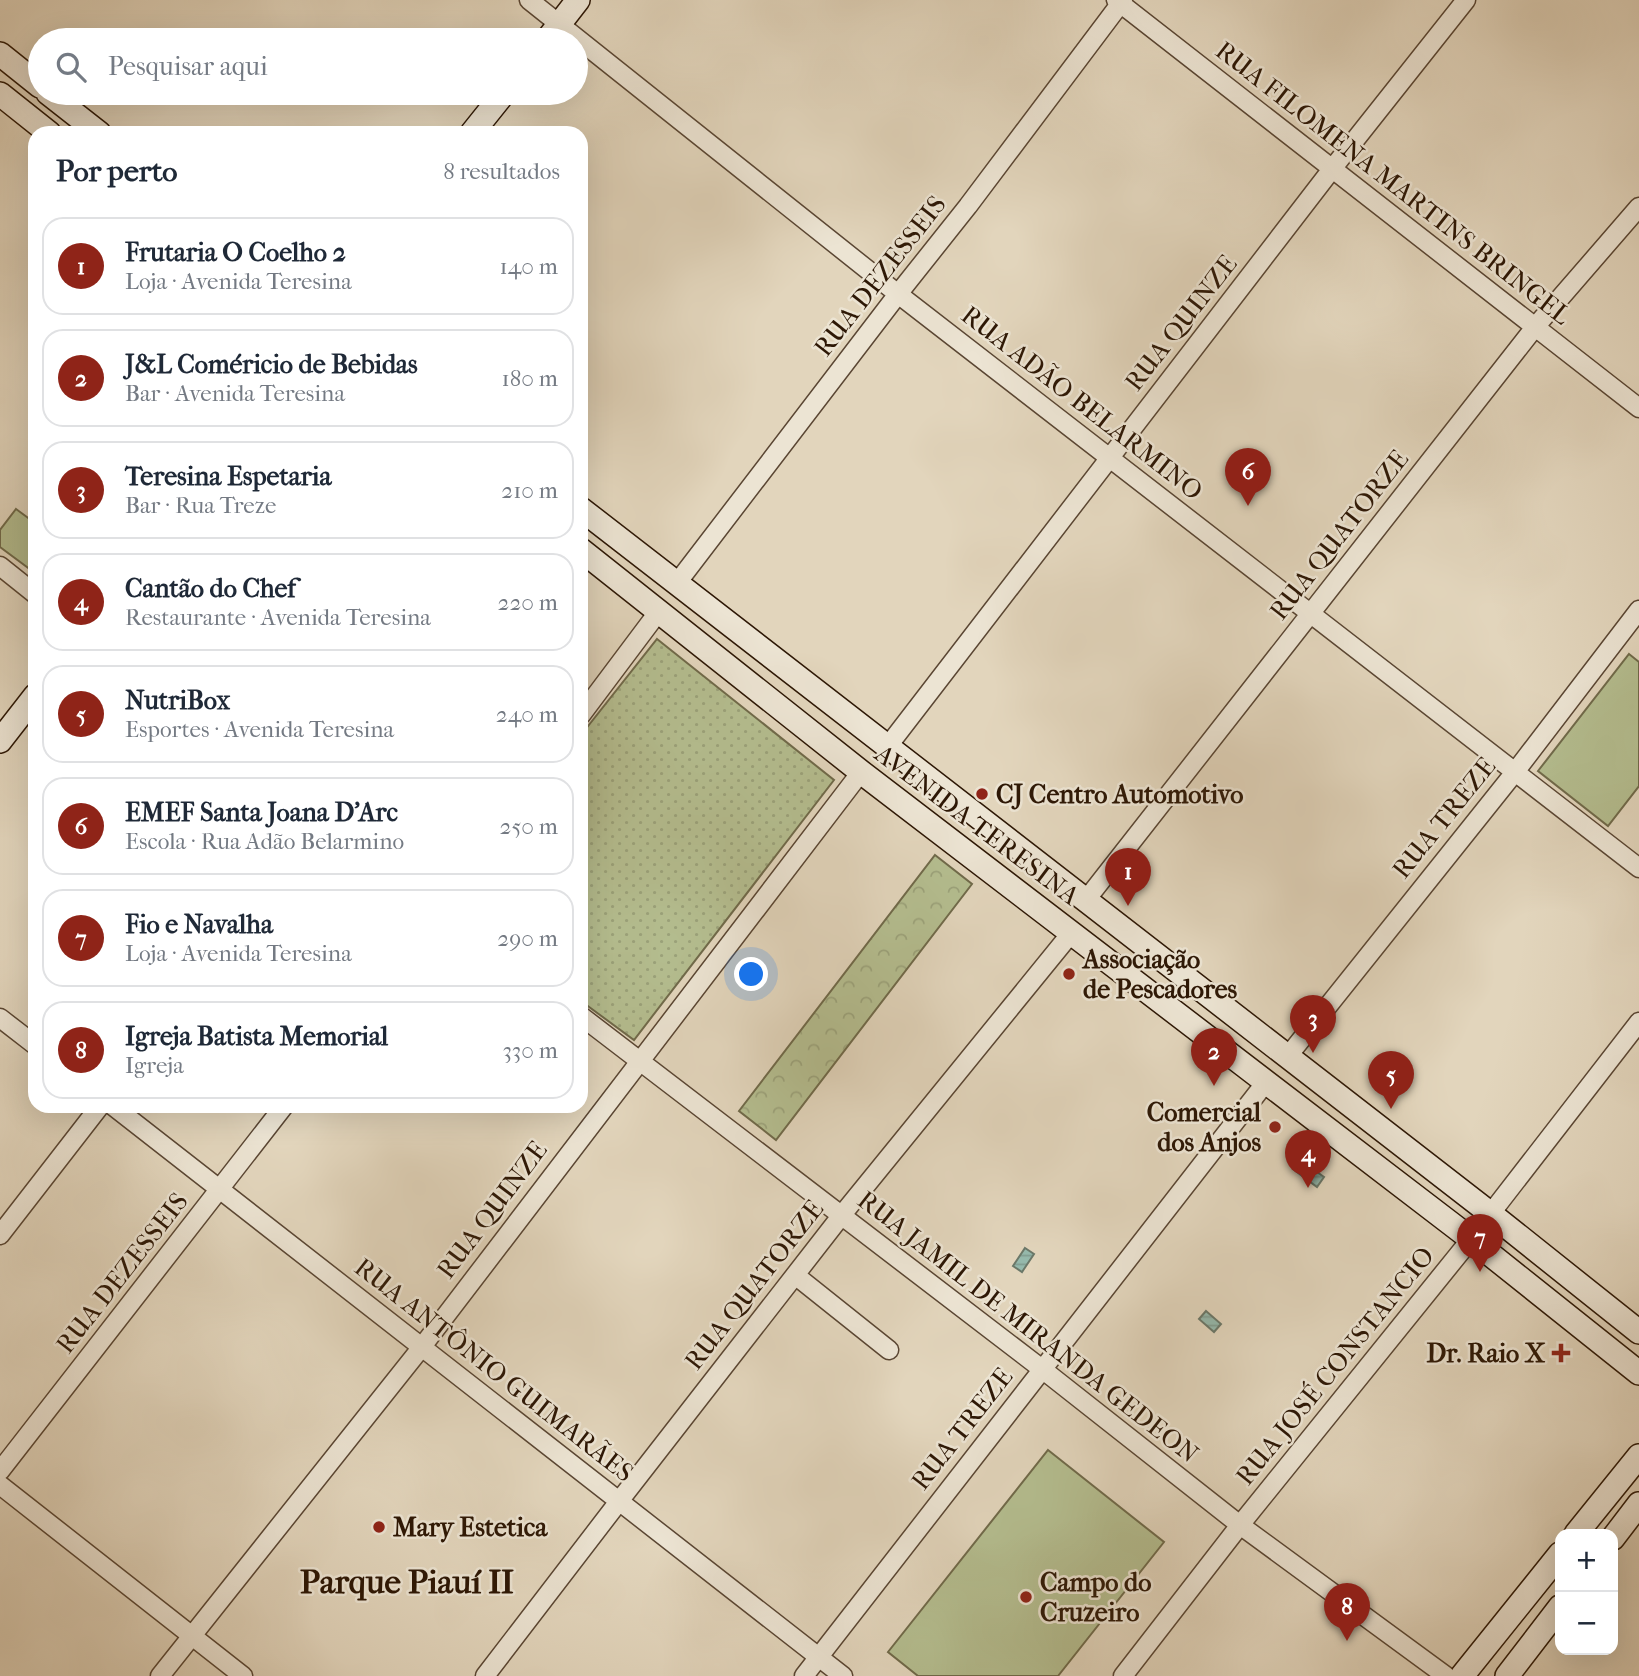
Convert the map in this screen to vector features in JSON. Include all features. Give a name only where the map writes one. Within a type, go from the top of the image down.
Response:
[{"type":"main road","points":[[556,28],[578,0]]},
{"type":"main road","points":[[0,54],[28,76]]},
{"type":"main road","points":[[0,94],[40,126]]},
{"type":"main road","points":[[63,105],[90,126]]},
{"type":"main road","points":[[478,126],[494,105]]},
{"type":"main road","name":"AVENIDA TERESINA","points":[[588,514],[1491,1214],[1639,1332]]},
{"type":"main road","name":"AVENIDA TERESINA","points":[[588,555],[861,772],[1471,1239],[1639,1373]]},
{"type":"main road","points":[[0,741],[28,705]]},
{"type":"main road","points":[[951,841],[973,812]]},
{"type":"main road","points":[[1580,1529],[1639,1457]]},
{"type":"main road","points":[[1618,1531],[1639,1504]]},
{"type":"main road","points":[[1462,1676],[1555,1560]]},
{"type":"main road","points":[[1507,1676],[1555,1613]]},
{"type":"street","name":"RUA ADÃO BELARMINO","points":[[529,0],[550,28]]},
{"type":"street","name":"RUA QUINZE","points":[[888,746],[1332,169],[1466,0]]},
{"type":"street","name":"RUA FILOMENA MARTINS BRINGEL","points":[[1120,1],[1639,408]]},
{"type":"street","name":"RUA DEZESSEIS","points":[[677,583],[898,293],[968,206],[1120,1]]},
{"type":"street","name":"RUA ADÃO BELARMINO","points":[[588,58],[898,293],[1639,868]]},
{"type":"street","name":"RUA QUATORZE","points":[[1086,900],[1535,327],[1638,211]]},
{"type":"street","points":[[0,566],[28,588]]},
{"type":"street","name":"RUA TREZE","points":[[1287,1056],[1515,772],[1639,610]]},
{"type":"street","points":[[588,706],[659,611]]},
{"type":"street","name":"RUA QUINZE","points":[[160,1676],[421,1348],[861,772]]},
{"type":"street","name":"RUA QUATORZE","points":[[485,1676],[841,1216],[1072,932]]},
{"type":"street","points":[[0,1017],[28,1039]]},
{"type":"street","name":"RUA JAMIL DE MIRANDA GEDEON","points":[[588,1021],[1042,1369],[1240,1525],[1446,1676]]},
{"type":"street","name":"RUA JOSÉ CONSTANCIO","points":[[1123,1676],[1240,1525],[1491,1214],[1639,1022]]},
{"type":"street","name":"RUA TREZE","points":[[804,1676],[1266,1082]]},
{"type":"street","points":[[0,1235],[95,1113]]},
{"type":"street","name":"RUA ANTÔNIO GUIMARÃES","points":[[122,1113],[843,1676]]},
{"type":"street","name":"RUA DEZESSEIS","points":[[0,1471],[279,1113]]},
{"type":"street","points":[[795,1275],[889,1350]]},
{"type":"street","points":[[0,1485],[243,1676]]},
{"type":"green space","points":[[16,509],[28,518],[28,568],[0,547],[0,530]]},
{"type":"green space","points":[[657,639],[834,780],[634,1040],[588,1006],[588,726]]},
{"type":"green space","points":[[1629,654],[1639,662],[1639,786],[1608,826],[1538,771]]},
{"type":"green space","points":[[935,855],[972,884],[776,1140],[739,1111]]},
{"type":"green space","name":"Campo do Cruzeiro","points":[[1048,1450],[1164,1542],[1058,1676],[918,1676],[888,1652]]},
{"type":"water","points":[[1300,1160],[1324,1177],[1317,1187],[1293,1169]]},
{"type":"water","points":[[1025,1248],[1034,1254],[1022,1272],[1013,1266]]},
{"type":"water","points":[[1206,1311],[1221,1324],[1214,1332],[1199,1319]]},
{"type":"place","name":"EMEF Santa Joana D'Arc","points":[[1248,506]]},
{"type":"place","name":"CJ Centro Automotivo","points":[[982,794]]},
{"type":"place","name":"Frutaria O Coelho 2","points":[[1128,906]]},
{"type":"place","name":"Associação de Pescadores","points":[[1069,974]]},
{"type":"place","name":"Teresina Espetaria","points":[[1313,1053]]},
{"type":"place","name":"J&L Coméricio de Bebidas","points":[[1214,1086]]},
{"type":"place","name":"NutriBox","points":[[1391,1109]]},
{"type":"place","name":"Comercial dos Anjos","points":[[1275,1127]]},
{"type":"place","name":"Cantão do Chef","points":[[1308,1188]]},
{"type":"place","name":"Fio e Navalha","points":[[1480,1272]]},
{"type":"place","name":"Dr. Raio X","points":[[1561,1353]]},
{"type":"place","name":"Mary Estetica","points":[[379,1527]]},
{"type":"place","name":"Campo do Cruzeiro","points":[[1026,1597]]},
{"type":"place","name":"Igreja Batista Memorial","points":[[1347,1641]]},
{"type":"district","name":"Parque Piauí II","points":[[407,1582]]}]
